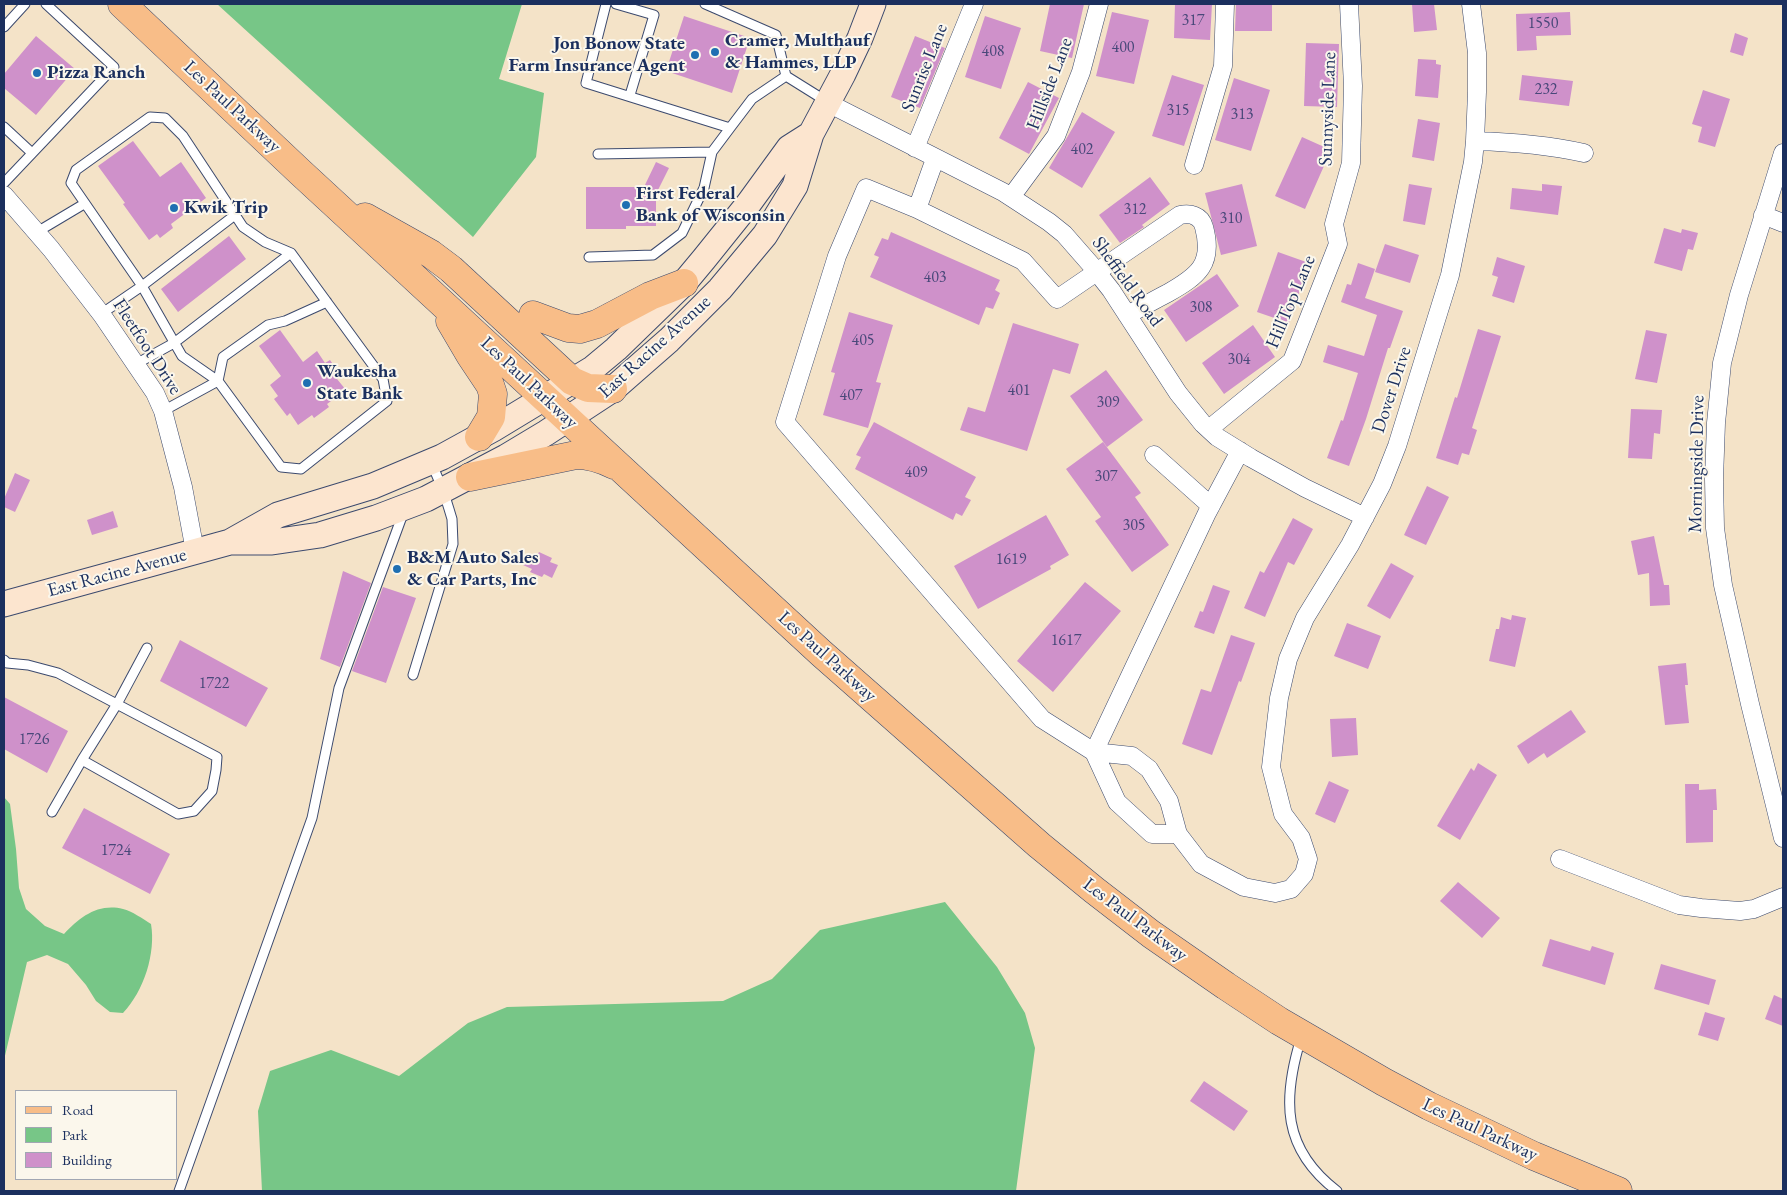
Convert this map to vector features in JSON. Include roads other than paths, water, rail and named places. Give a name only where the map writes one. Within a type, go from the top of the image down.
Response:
[{"type":"main road","name":"Les Paul Parkway","points":[[122,4],[325,195],[821,653],[1039,846],[1178,954],[1302,1035],[1428,1106],[1534,1156],[1618,1191]]},
{"type":"main road","name":"East Racine Avenue","points":[[230,542],[272,542],[312,537],[376,518],[470,477],[506,457],[613,389],[669,340],[720,289],[765,235],[794,186],[811,134],[860,38],[873,4]]},
{"type":"main road","name":"East Racine Avenue","points":[[4,604],[230,542],[278,515],[373,486],[431,462],[546,398],[582,375],[616,349],[684,283],[749,203],[789,148],[811,134]]},
{"type":"main road","points":[[325,195],[431,254],[582,375],[588,388],[613,389]]},
{"type":"main road","points":[[533,315],[568,328],[580,329],[597,324],[650,296],[684,283]]},
{"type":"main road","points":[[439,300],[470,355],[490,385],[493,394],[491,418],[479,437]]},
{"type":"main road","points":[[546,398],[570,394],[580,397],[590,404]]},
{"type":"main road","points":[[470,477],[576,455],[587,455],[603,459],[622,468]]},
{"type":"street","name":"Sunrise Lane","points":[[915,148],[974,4]]},
{"type":"street","name":"Hillside Lane","points":[[1011,197],[1056,136],[1081,72],[1099,4]]},
{"type":"street","points":[[1194,166],[1223,66],[1224,4]]},
{"type":"street","name":"Sunnyside Lane","points":[[1338,244],[1334,224],[1351,163],[1353,86],[1349,4]]},
{"type":"street","name":"Dover Drive","points":[[1178,834],[1202,864],[1244,887],[1275,893],[1291,889],[1304,874],[1308,859],[1300,838],[1283,814],[1272,766],[1279,698],[1288,659],[1305,618],[1350,545],[1382,484],[1397,446],[1450,275],[1473,162],[1475,141],[1476,53],[1471,4]]},
{"type":"street","name":"Sheffield Road","points":[[828,103],[1011,197],[1049,222],[1064,234],[1098,272],[1178,393],[1209,430],[1240,451],[1305,488],[1365,517]]},
{"type":"street","points":[[1475,141],[1504,142],[1567,149],[1584,153]]},
{"type":"street","name":"Morningside Drive","points":[[1783,153],[1739,294],[1722,364],[1716,423],[1715,528],[1723,585],[1783,838]]},
{"type":"street","points":[[916,209],[935,159]]},
{"type":"street","points":[[1094,752],[1117,802],[1152,834],[1178,834],[1169,801],[1149,768],[1132,756],[1094,752],[1042,719],[785,422],[837,256],[866,188],[916,209],[1022,261],[1057,299],[1180,216],[1188,214],[1197,216],[1203,223],[1207,237],[1207,250],[1198,273],[1186,283],[1127,316]]},
{"type":"street","name":"Fleetfoot Drive","points":[[4,195],[37,232],[101,314],[155,392],[163,411],[183,487],[195,552]]},
{"type":"street","points":[[1763,215],[1783,223]]},
{"type":"street","name":"HillTop Lane","points":[[1209,430],[1292,362],[1338,244]]},
{"type":"street","points":[[1094,752],[1211,506],[1240,451]]},
{"type":"street","points":[[1154,455],[1211,506]]},
{"type":"street","points":[[1560,859],[1679,904],[1701,908],[1740,911],[1754,909],[1783,897]]},
{"type":"lane","points":[[4,27],[25,4]]},
{"type":"lane","points":[[4,183],[114,66],[46,4]]},
{"type":"lane","points":[[606,4],[586,83],[630,95],[730,128]]},
{"type":"lane","points":[[616,4],[654,15],[630,95]]},
{"type":"lane","points":[[704,4],[776,35],[786,76],[828,103]]},
{"type":"lane","points":[[589,257],[653,255],[682,233],[704,188],[712,152],[752,99],[786,76]]},
{"type":"lane","points":[[150,117],[165,118],[182,136],[235,215],[243,227],[264,242],[291,253],[383,379],[387,401],[301,469],[281,467],[218,381],[182,356],[142,286],[71,183],[76,170],[150,117]]},
{"type":"lane","points":[[4,127],[32,153]]},
{"type":"lane","points":[[598,154],[712,152]]},
{"type":"lane","points":[[37,232],[84,204]]},
{"type":"lane","points":[[101,314],[142,286],[235,215]]},
{"type":"lane","points":[[136,364],[174,343],[291,253]]},
{"type":"lane","points":[[163,411],[218,381],[223,357],[268,325],[285,321],[327,302]]},
{"type":"lane","points":[[414,675],[453,544],[452,519],[443,490],[431,462]]},
{"type":"lane","points":[[179,1191],[312,818],[338,688],[406,506]]},
{"type":"lane","points":[[52,812],[117,704],[147,648]]},
{"type":"lane","points":[[4,660],[7,663],[28,665],[58,673],[217,757],[212,791],[194,811],[178,814],[82,760]]},
{"type":"lane","points":[[1302,1035],[1290,1085],[1290,1110],[1294,1137],[1305,1160],[1325,1182],[1337,1191]]},
{"type":"place","name":"Cramer, Multhauf & Hammes, LLP","points":[[715,52]]},
{"type":"place","name":"Jon Bonow State Farm Insurance Agent","points":[[695,55]]},
{"type":"place","name":"Pizza Ranch","points":[[37,73]]},
{"type":"place","name":"First Federal Bank of Wisconsin","points":[[626,205]]},
{"type":"place","name":"Kwik Trip","points":[[174,208]]},
{"type":"place","name":"Waukesha State Bank","points":[[307,383]]},
{"type":"place","name":"B&M Auto Sales & Car Parts, Inc","points":[[397,569]]}]
